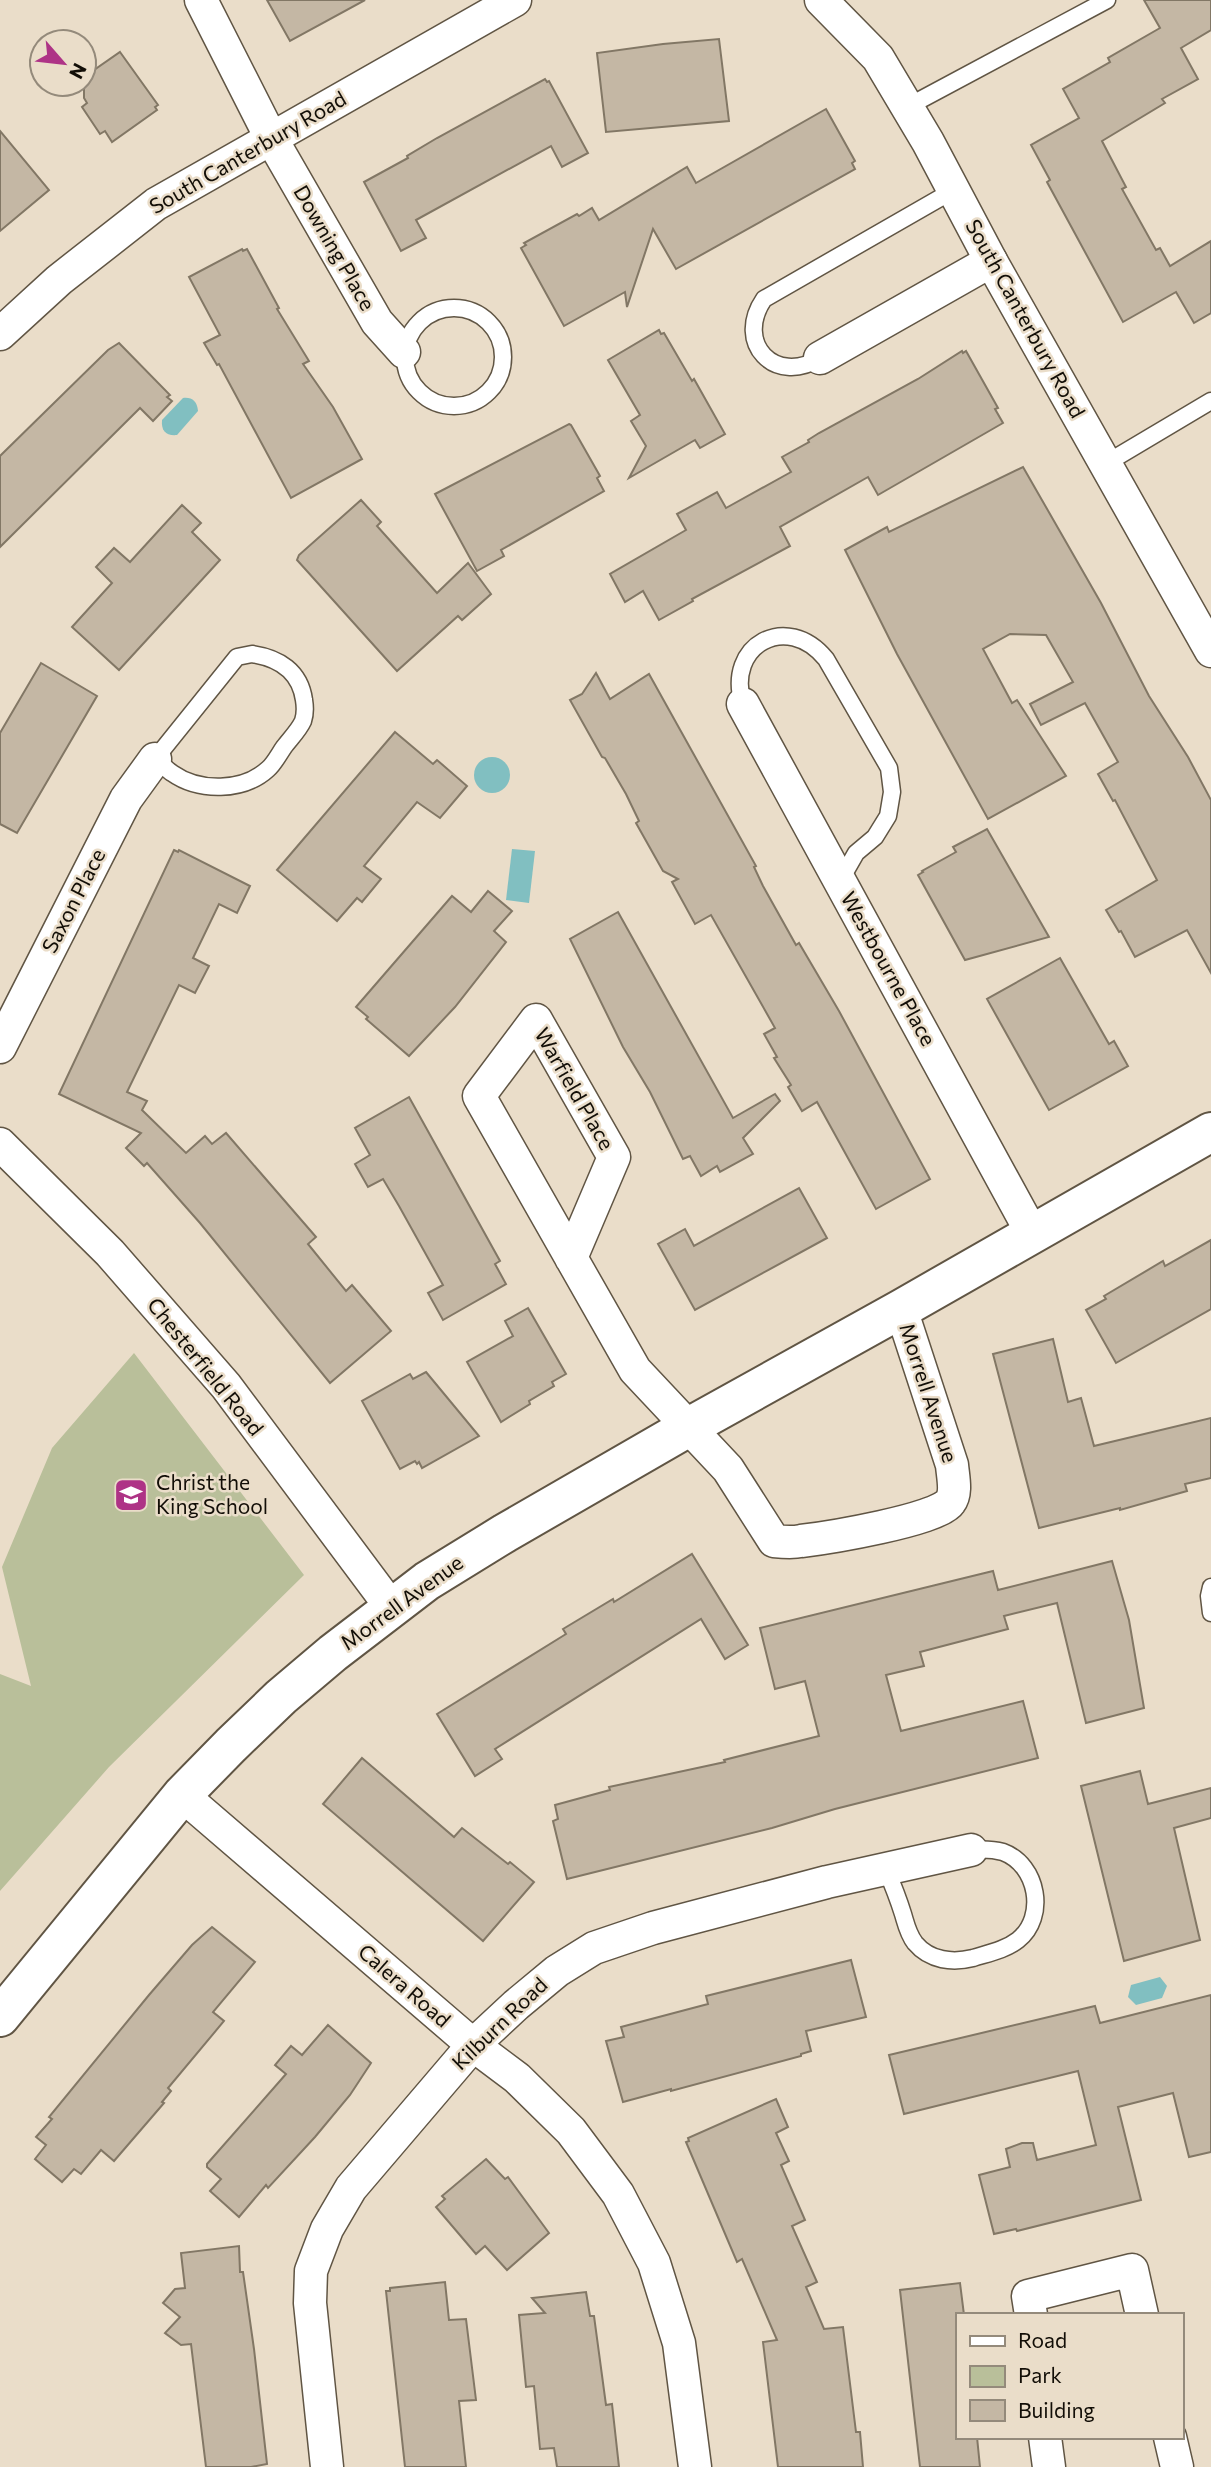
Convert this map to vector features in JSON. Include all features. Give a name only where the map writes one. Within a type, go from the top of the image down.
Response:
[{"type":"street","name":"Downing Place","points":[[201,0],[271,138],[377,322],[404,352]]},
{"type":"street","name":"South Canterbury Road","points":[[0,334],[59,280],[156,204],[515,0]]},
{"type":"street","name":"South Canterbury Road","points":[[821,0],[878,58],[1211,651]]},
{"type":"street","points":[[820,358],[991,261]]},
{"type":"street","name":"Westbourne Place","points":[[743,704],[1033,1235]]},
{"type":"street","name":"Saxon Place","points":[[0,1047],[126,799],[155,759]]},
{"type":"street","name":"Warfield Place","points":[[571,1258],[614,1157],[536,1020],[479,1096],[571,1258],[635,1370],[728,1469],[774,1541]]},
{"type":"street","name":"Morrell Avenue","points":[[0,2017],[182,1795],[281,1697],[391,1607],[427,1581],[505,1533],[1211,1132]]},
{"type":"street","name":"Chesterfield Road","points":[[0,1144],[110,1253],[226,1387],[391,1607]]},
{"type":"street","name":"Morrell Avenue","points":[[774,1541],[800,1542],[903,1522],[942,1511],[952,1500],[952,1465],[901,1309]]},
{"type":"street","name":"Calera Road","points":[[182,1795],[473,2045],[516,2078],[571,2131],[618,2194],[654,2263],[679,2343],[695,2467]]},
{"type":"street","name":"Kilburn Road","points":[[327,2467],[310,2303],[311,2271],[327,2229],[351,2188],[473,2045],[557,1971],[594,1948],[653,1928],[886,1868],[971,1850]]},
{"type":"street","points":[[1031,2313],[1028,2296],[1132,2270],[1142,2313]]},
{"type":"street","points":[[1045,2439],[1049,2467]]},
{"type":"street","points":[[1170,2439],[1177,2467]]},
{"type":"lane","points":[[907,107],[1107,0]]},
{"type":"lane","points":[[820,358],[795,368],[781,367],[759,350],[753,331],[756,310],[764,299],[954,190]]},
{"type":"lane","points":[[460,307],[488,320],[503,347],[503,363],[499,378],[491,390],[478,401],[464,406],[448,407],[433,403],[415,388],[405,367],[404,352],[417,323],[444,308],[460,307]]},
{"type":"lane","points":[[1105,464],[1211,401]]},
{"type":"lane","points":[[743,704],[738,689],[739,672],[745,657],[756,645],[770,638],[786,635],[802,639],[816,647],[826,659],[888,768],[892,792],[888,816],[875,837],[856,853],[839,881]]},
{"type":"lane","points":[[253,654],[283,664],[295,675],[303,689],[303,720],[268,769],[246,782],[221,787],[196,784],[173,774],[155,759],[237,657],[253,654]]},
{"type":"lane","points":[[1211,1587],[1211,1613]]},
{"type":"lane","points":[[886,1868],[907,1930],[915,1944],[928,1954],[959,1962],[1006,1948],[1020,1939],[1030,1925],[1036,1909],[1030,1875],[1019,1862],[1005,1853],[988,1849],[971,1850]]},
{"type":"green space","name":"Christ the King School","points":[[134,1353],[304,1575],[109,1767],[0,1891],[0,1674],[31,1686],[2,1567],[52,1448]]},
{"type":"water","points":[[183,398],[193,400],[198,411],[177,435],[167,434],[163,430],[162,420]]},
{"type":"water","points":[[492,757],[505,762],[510,775],[505,788],[492,793],[479,788],[474,775],[479,762]]},
{"type":"water","points":[[512,849],[535,851],[529,903],[506,900]]},
{"type":"water","points":[[1160,1977],[1167,1986],[1162,1998],[1136,2005],[1128,1997],[1131,1985]]},
{"type":"building","points":[[267,0],[365,0],[290,41]]},
{"type":"building","points":[[1144,0],[1211,0],[1211,30],[1181,48],[1198,79],[1162,99],[1165,103],[1102,141],[1126,187],[1122,189],[1156,250],[1160,248],[1170,266],[1211,241],[1211,313],[1194,323],[1176,292],[1123,322],[1047,182],[1050,180],[1031,145],[1079,118],[1063,89],[1110,62],[1108,58],[1160,28]]},
{"type":"building","points":[[719,39],[729,121],[606,132],[597,53]]},
{"type":"building","points":[[120,52],[158,105],[155,107],[157,110],[112,142],[105,131],[100,134],[82,107],[87,103],[84,98],[98,98],[98,67]]},
{"type":"building","points":[[545,79],[549,81],[588,153],[562,167],[551,146],[416,220],[426,238],[401,251],[364,182],[408,158],[407,156],[437,138]]},
{"type":"building","points":[[826,109],[855,161],[852,163],[855,169],[676,269],[653,229],[627,307],[625,292],[564,326],[521,248],[526,245],[524,243],[592,208],[599,220],[687,167],[696,183]]},
{"type":"building","points":[[0,131],[49,190],[0,231]]},
{"type":"building","points":[[242,249],[247,249],[279,308],[277,309],[309,361],[303,364],[333,407],[362,459],[291,498],[219,364],[217,365],[204,343],[220,335],[189,277]]},
{"type":"building","points":[[659,330],[661,334],[664,333],[692,381],[694,379],[725,434],[700,448],[695,440],[629,478],[646,446],[631,421],[640,415],[608,360]]},
{"type":"building","points":[[119,343],[170,395],[167,397],[172,401],[153,421],[140,408],[0,547],[0,456],[108,350]]},
{"type":"building","points":[[966,351],[998,408],[995,409],[1003,423],[878,495],[868,477],[780,527],[790,546],[659,620],[643,591],[625,602],[610,574],[686,530],[677,514],[717,492],[726,508],[791,472],[782,457]]},
{"type":"building","points":[[569,424],[600,476],[597,478],[604,491],[501,550],[504,556],[477,571],[435,494]]},
{"type":"building","points":[[1023,467],[1101,603],[1149,696],[1188,757],[1211,800],[1211,973],[1187,930],[1135,957],[1106,910],[1157,880],[1115,800],[1113,801],[1098,774],[1118,762],[1085,703],[1041,725],[1030,704],[1073,682],[1046,635],[1010,634],[983,649],[1012,703],[1017,700],[1066,776],[988,819],[897,654],[845,550],[887,527],[889,532]]},
{"type":"building","points":[[361,500],[381,522],[377,526],[437,593],[468,563],[491,594],[462,620],[458,616],[397,671],[297,560],[299,555]]},
{"type":"building","points":[[182,505],[201,523],[192,532],[220,560],[119,670],[72,627],[112,583],[96,567],[114,548],[130,562]]},
{"type":"building","points":[[41,663],[97,696],[17,833],[0,824],[0,733]]},
{"type":"building","points":[[596,673],[610,699],[649,674],[756,866],[754,867],[763,886],[796,945],[799,943],[839,1011],[930,1179],[876,1209],[817,1102],[802,1111],[764,1034],[775,1028],[711,915],[695,924],[672,882],[678,879],[663,871],[636,823],[639,821],[626,794],[570,700],[582,694]]},
{"type":"building","points":[[395,732],[433,764],[437,760],[467,786],[440,818],[417,802],[364,866],[381,879],[362,902],[357,898],[337,921],[277,870]]},
{"type":"building","points":[[987,829],[1049,937],[965,960],[918,875],[956,852],[953,847]]},
{"type":"building","points":[[174,850],[179,850],[250,886],[237,913],[219,904],[193,958],[209,966],[195,993],[179,985],[127,1092],[147,1101],[142,1110],[186,1153],[205,1136],[212,1144],[226,1133],[316,1237],[308,1244],[346,1291],[352,1285],[391,1331],[330,1383],[200,1223],[147,1163],[144,1166],[126,1148],[141,1133],[59,1094]]},
{"type":"building","points":[[488,891],[512,911],[494,931],[506,942],[455,1007],[409,1056],[356,1007],[452,896],[471,912]]},
{"type":"building","points":[[618,912],[733,1118],[775,1094],[780,1101],[743,1138],[753,1154],[720,1172],[717,1166],[701,1176],[690,1156],[683,1159],[650,1092],[623,1047],[570,939]]},
{"type":"building","points":[[1060,958],[1109,1044],[1114,1041],[1128,1066],[1049,1110],[987,999]]},
{"type":"building","points":[[409,1097],[500,1261],[495,1264],[506,1284],[443,1320],[428,1293],[443,1285],[399,1206],[383,1179],[368,1187],[355,1164],[370,1155],[355,1128]]},
{"type":"building","points":[[799,1188],[827,1238],[695,1310],[658,1244],[685,1229],[694,1246]]},
{"type":"building","points":[[1211,1240],[1211,1309],[1116,1363],[1086,1310],[1106,1299],[1104,1296],[1163,1261],[1165,1266]]},
{"type":"building","points":[[528,1308],[566,1374],[552,1382],[554,1386],[529,1401],[530,1404],[501,1422],[467,1362],[513,1336],[505,1321]]},
{"type":"building","points":[[1053,1339],[1068,1402],[1081,1398],[1094,1446],[1211,1418],[1211,1478],[1185,1484],[1187,1491],[1120,1510],[1039,1528],[993,1354]]},
{"type":"building","points":[[426,1372],[479,1436],[422,1468],[419,1462],[417,1464],[415,1461],[400,1469],[362,1401],[410,1374],[413,1379]]},
{"type":"building","points":[[692,1554],[748,1645],[725,1659],[701,1619],[495,1749],[502,1759],[475,1776],[437,1714],[566,1634],[563,1629],[613,1599],[614,1602]]},
{"type":"building","points":[[1112,1561],[1129,1620],[1144,1708],[1086,1723],[1057,1603],[1004,1616],[1008,1629],[920,1652],[924,1666],[886,1675],[901,1731],[1023,1701],[1038,1758],[567,1879],[553,1821],[558,1819],[555,1805],[610,1790],[609,1787],[725,1762],[724,1760],[819,1736],[805,1681],[775,1689],[760,1628],[993,1571],[998,1590]]},
{"type":"building","points":[[362,1758],[454,1837],[462,1828],[534,1882],[483,1941],[323,1804]]},
{"type":"building","points":[[1140,1771],[1148,1804],[1211,1788],[1211,1818],[1174,1828],[1200,1940],[1124,1961],[1081,1786]]},
{"type":"building","points":[[212,1927],[255,1962],[213,2012],[224,2021],[168,2088],[171,2091],[162,2102],[164,2103],[114,2161],[101,2150],[81,2174],[74,2169],[62,2182],[35,2159],[46,2145],[36,2137],[52,2119],[49,2117],[149,1995],[192,1945]]},
{"type":"building","points":[[851,1960],[866,2017],[806,2031],[811,2051],[801,2056],[623,2102],[606,2041],[624,2037],[621,2027],[708,2004],[706,1996]]},
{"type":"building","points":[[1211,1995],[1211,2152],[1189,2157],[1173,2093],[1118,2107],[1141,2200],[1017,2231],[1016,2229],[994,2234],[979,2175],[1010,2167],[1006,2149],[1022,2143],[1033,2143],[1037,2160],[1096,2145],[1078,2071],[904,2114],[889,2055],[1095,2006],[1100,2023]]},
{"type":"building","points":[[328,2025],[371,2063],[350,2095],[315,2137],[268,2188],[266,2185],[239,2217],[210,2191],[221,2179],[207,2164],[286,2074],[275,2065],[291,2046],[302,2055]]},
{"type":"building","points":[[776,2099],[788,2127],[776,2133],[789,2161],[781,2165],[805,2220],[792,2226],[817,2282],[806,2287],[824,2329],[843,2327],[863,2467],[778,2467],[763,2342],[777,2340],[742,2259],[737,2262],[686,2142],[689,2141],[688,2138]]},
{"type":"building","points":[[486,2159],[505,2179],[508,2177],[549,2233],[507,2270],[485,2246],[476,2254],[436,2207],[445,2199],[442,2196]]},
{"type":"building","points":[[239,2246],[240,2272],[243,2272],[254,2349],[267,2464],[251,2467],[206,2467],[191,2344],[181,2345],[165,2333],[180,2317],[163,2303],[175,2289],[185,2288],[181,2253]]},
{"type":"building","points":[[445,2282],[449,2320],[466,2319],[476,2400],[459,2401],[466,2467],[405,2467],[386,2291],[390,2291],[390,2288]]},
{"type":"building","points":[[960,2283],[964,2313],[956,2313],[956,2439],[977,2439],[980,2467],[920,2467],[900,2290]]},
{"type":"building","points":[[586,2292],[590,2316],[594,2316],[606,2405],[612,2404],[619,2467],[557,2467],[554,2448],[540,2449],[534,2386],[526,2387],[519,2315],[545,2313],[532,2298]]},
{"type":"place","name":"Christ the King School","points":[[131,1495]]}]
